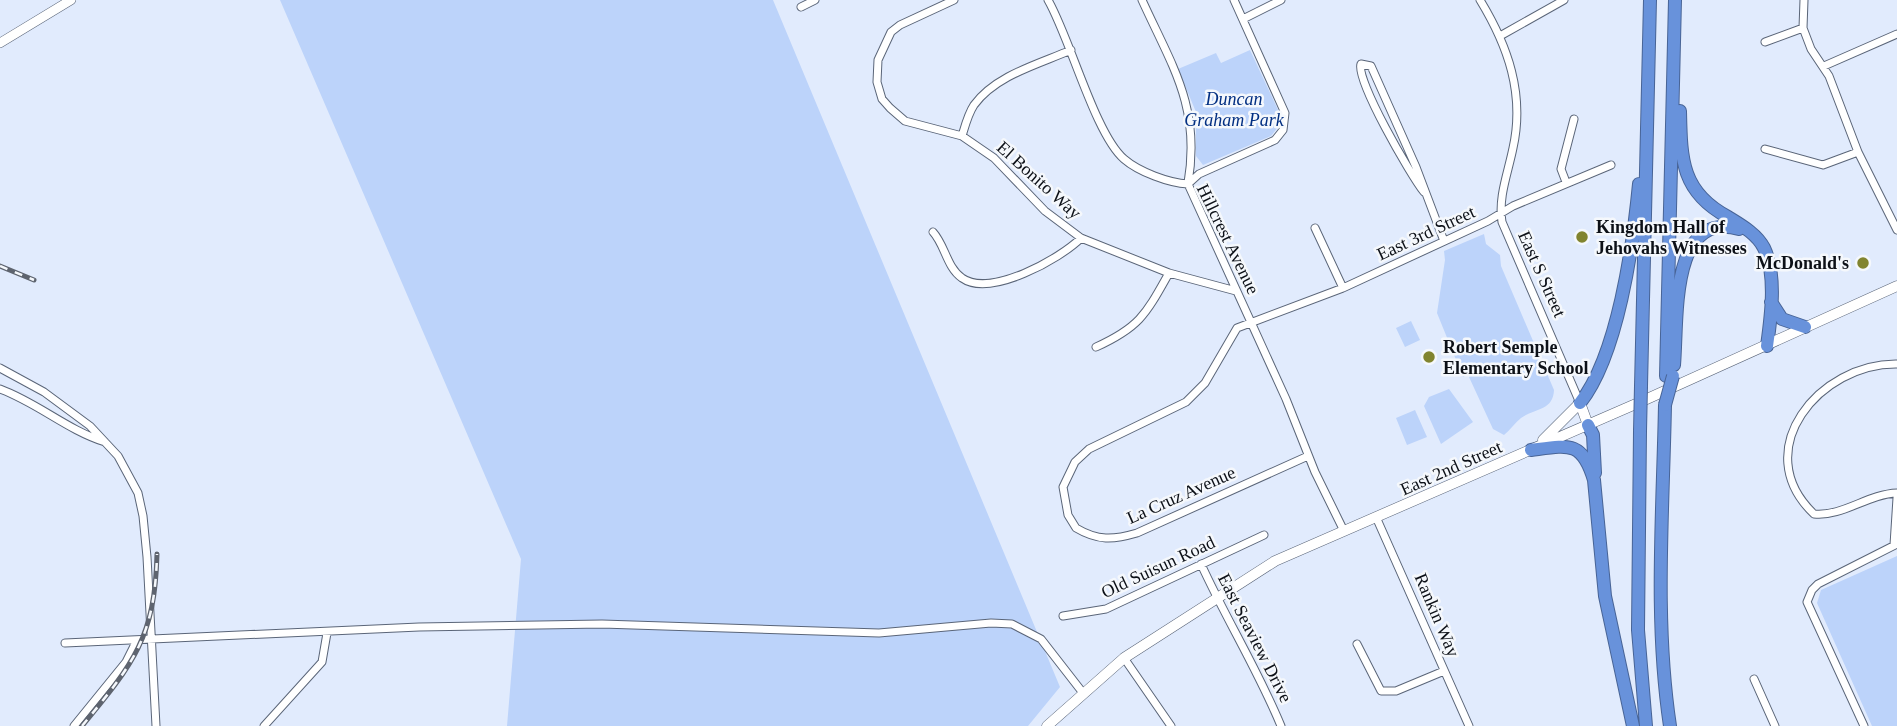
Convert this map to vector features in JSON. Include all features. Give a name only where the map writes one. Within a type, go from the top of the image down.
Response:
[{"type":"highway","points":[[1646,726],[1637,630],[1648,0]]},
{"type":"highway","points":[[1669,376],[1677,0]]},
{"type":"highway","points":[[1674,53],[1679,79],[1686,175],[1705,203],[1760,242],[1768,259],[1770,299],[1767,346]]},
{"type":"highway","points":[[1580,403],[1604,362],[1633,232],[1647,132]]},
{"type":"highway","points":[[1670,726],[1665,692],[1661,597],[1665,405],[1686,252],[1692,242],[1714,228],[1726,226],[1749,232]]},
{"type":"highway","points":[[1770,299],[1782,319],[1805,327]]},
{"type":"highway","points":[[1588,425],[1593,435],[1594,480],[1605,596],[1633,726]]},
{"type":"highway","points":[[1531,450],[1559,446],[1576,449],[1588,463],[1594,480]]},
{"type":"main road","name":"East 2nd Street","points":[[1047,726],[1124,658],[1216,596],[1275,561],[1767,346],[1897,286]]},
{"type":"main road","name":"East S Street","points":[[1580,403],[1588,425]]},
{"type":"main road","points":[[1531,450],[1559,428],[1580,403]]},
{"type":"street","points":[[0,43],[71,0]]},
{"type":"street","points":[[801,7],[815,0]]},
{"type":"street","name":"El Bonito Way","points":[[954,0],[900,25],[891,32],[878,60],[877,82],[882,99],[905,121],[962,136],[994,158],[1045,211],[1081,238],[1169,273],[1236,291]]},
{"type":"street","name":"Hillcrest Avenue","points":[[1048,0],[1107,135],[1123,159],[1139,169],[1179,184],[1188,184],[1343,529]]},
{"type":"street","points":[[1142,0],[1188,101],[1192,121],[1188,184]]},
{"type":"street","points":[[1188,184],[1199,174],[1275,140],[1283,130],[1286,113],[1234,0]]},
{"type":"street","points":[[1243,19],[1282,0]]},
{"type":"street","points":[[1480,0],[1500,36],[1513,73],[1517,107],[1515,142],[1501,212]]},
{"type":"street","points":[[1500,36],[1564,0]]},
{"type":"street","points":[[1804,0],[1803,28],[1811,49],[1824,66],[1858,152],[1897,230]]},
{"type":"street","points":[[1765,42],[1803,28]]},
{"type":"street","points":[[1824,66],[1897,34]]},
{"type":"street","points":[[962,136],[971,110],[991,89],[1010,76],[1071,50]]},
{"type":"street","points":[[1424,192],[1408,172],[1367,89],[1360,73],[1361,64],[1371,66],[1416,167],[1444,241]]},
{"type":"street","points":[[1566,182],[1561,169],[1574,119]]},
{"type":"street","points":[[1765,149],[1823,165],[1858,152]]},
{"type":"street","name":"East 3rd Street","points":[[1251,323],[1343,288],[1566,182],[1611,165]]},
{"type":"street","name":"East S Street","points":[[1501,212],[1580,403]]},
{"type":"street","points":[[1315,228],[1343,288]]},
{"type":"street","points":[[933,232],[955,271],[962,278],[979,284],[992,284],[1018,275],[1066,252],[1081,238]]},
{"type":"street","points":[[1096,347],[1131,329],[1144,315],[1169,273]]},
{"type":"street","name":"La Cruz Avenue","points":[[1251,323],[1234,331],[1205,383],[1186,402],[1083,454],[1069,472],[1063,487],[1068,515],[1076,527],[1089,535],[1117,539],[1137,533],[1308,456]]},
{"type":"street","points":[[1864,726],[1807,602],[1818,584],[1895,545],[1897,495],[1881,494],[1832,513],[1814,514],[1796,494],[1788,449],[1798,418],[1827,387],[1879,364],[1897,363]]},
{"type":"street","points":[[0,369],[44,392],[107,443],[128,473],[143,516],[156,726]]},
{"type":"street","points":[[0,389],[35,405],[76,433],[107,443]]},
{"type":"street","name":"Rankin Way","points":[[1376,517],[1469,726]]},
{"type":"street","name":"Old Suisun Road","points":[[1063,617],[1106,609],[1264,535]]},
{"type":"street","name":"East Seaview Drive","points":[[1201,564],[1263,684],[1281,726]]},
{"type":"street","points":[[65,643],[419,627],[567,624],[879,633],[990,622],[1012,624],[1041,639],[1083,693]]},
{"type":"street","points":[[264,726],[322,662],[327,633]]},
{"type":"street","points":[[74,726],[126,662],[137,640]]},
{"type":"street","points":[[1357,644],[1381,691],[1396,691],[1444,671]]},
{"type":"street","points":[[1124,658],[1171,726]]},
{"type":"street","points":[[1754,679],[1775,726]]},
{"type":"green space","points":[[280,0],[773,0],[1060,687],[1028,726],[507,726],[521,559]]},
{"type":"green space","name":"Duncan Graham Park","points":[[1250,50],[1280,114],[1279,126],[1271,136],[1203,165],[1196,156],[1196,112],[1178,69],[1216,53],[1221,63]]},
{"type":"green space","points":[[1484,234],[1486,244],[1500,255],[1501,266],[1554,390],[1547,405],[1521,418],[1504,435],[1493,429],[1469,377],[1473,373],[1463,377],[1437,313],[1444,251]]},
{"type":"green space","points":[[1411,321],[1420,340],[1405,347],[1396,328]]},
{"type":"green space","points":[[1449,389],[1473,422],[1441,444],[1424,406],[1429,397]]},
{"type":"green space","points":[[1415,410],[1427,437],[1407,445],[1396,418]]},
{"type":"green space","points":[[1897,556],[1897,726],[1872,726],[1817,603],[1821,590]]},
{"type":"railway","points":[[0,266],[34,280]]},
{"type":"railway","points":[[82,726],[115,685],[138,648],[152,608],[157,554]]},
{"type":"place","name":"Kingdom Hall of Jehovahs Witnesses","points":[[1582,237]]},
{"type":"place","name":"McDonald's","points":[[1863,263]]},
{"type":"place","name":"Robert Semple Elementary School","points":[[1429,357]]}]
